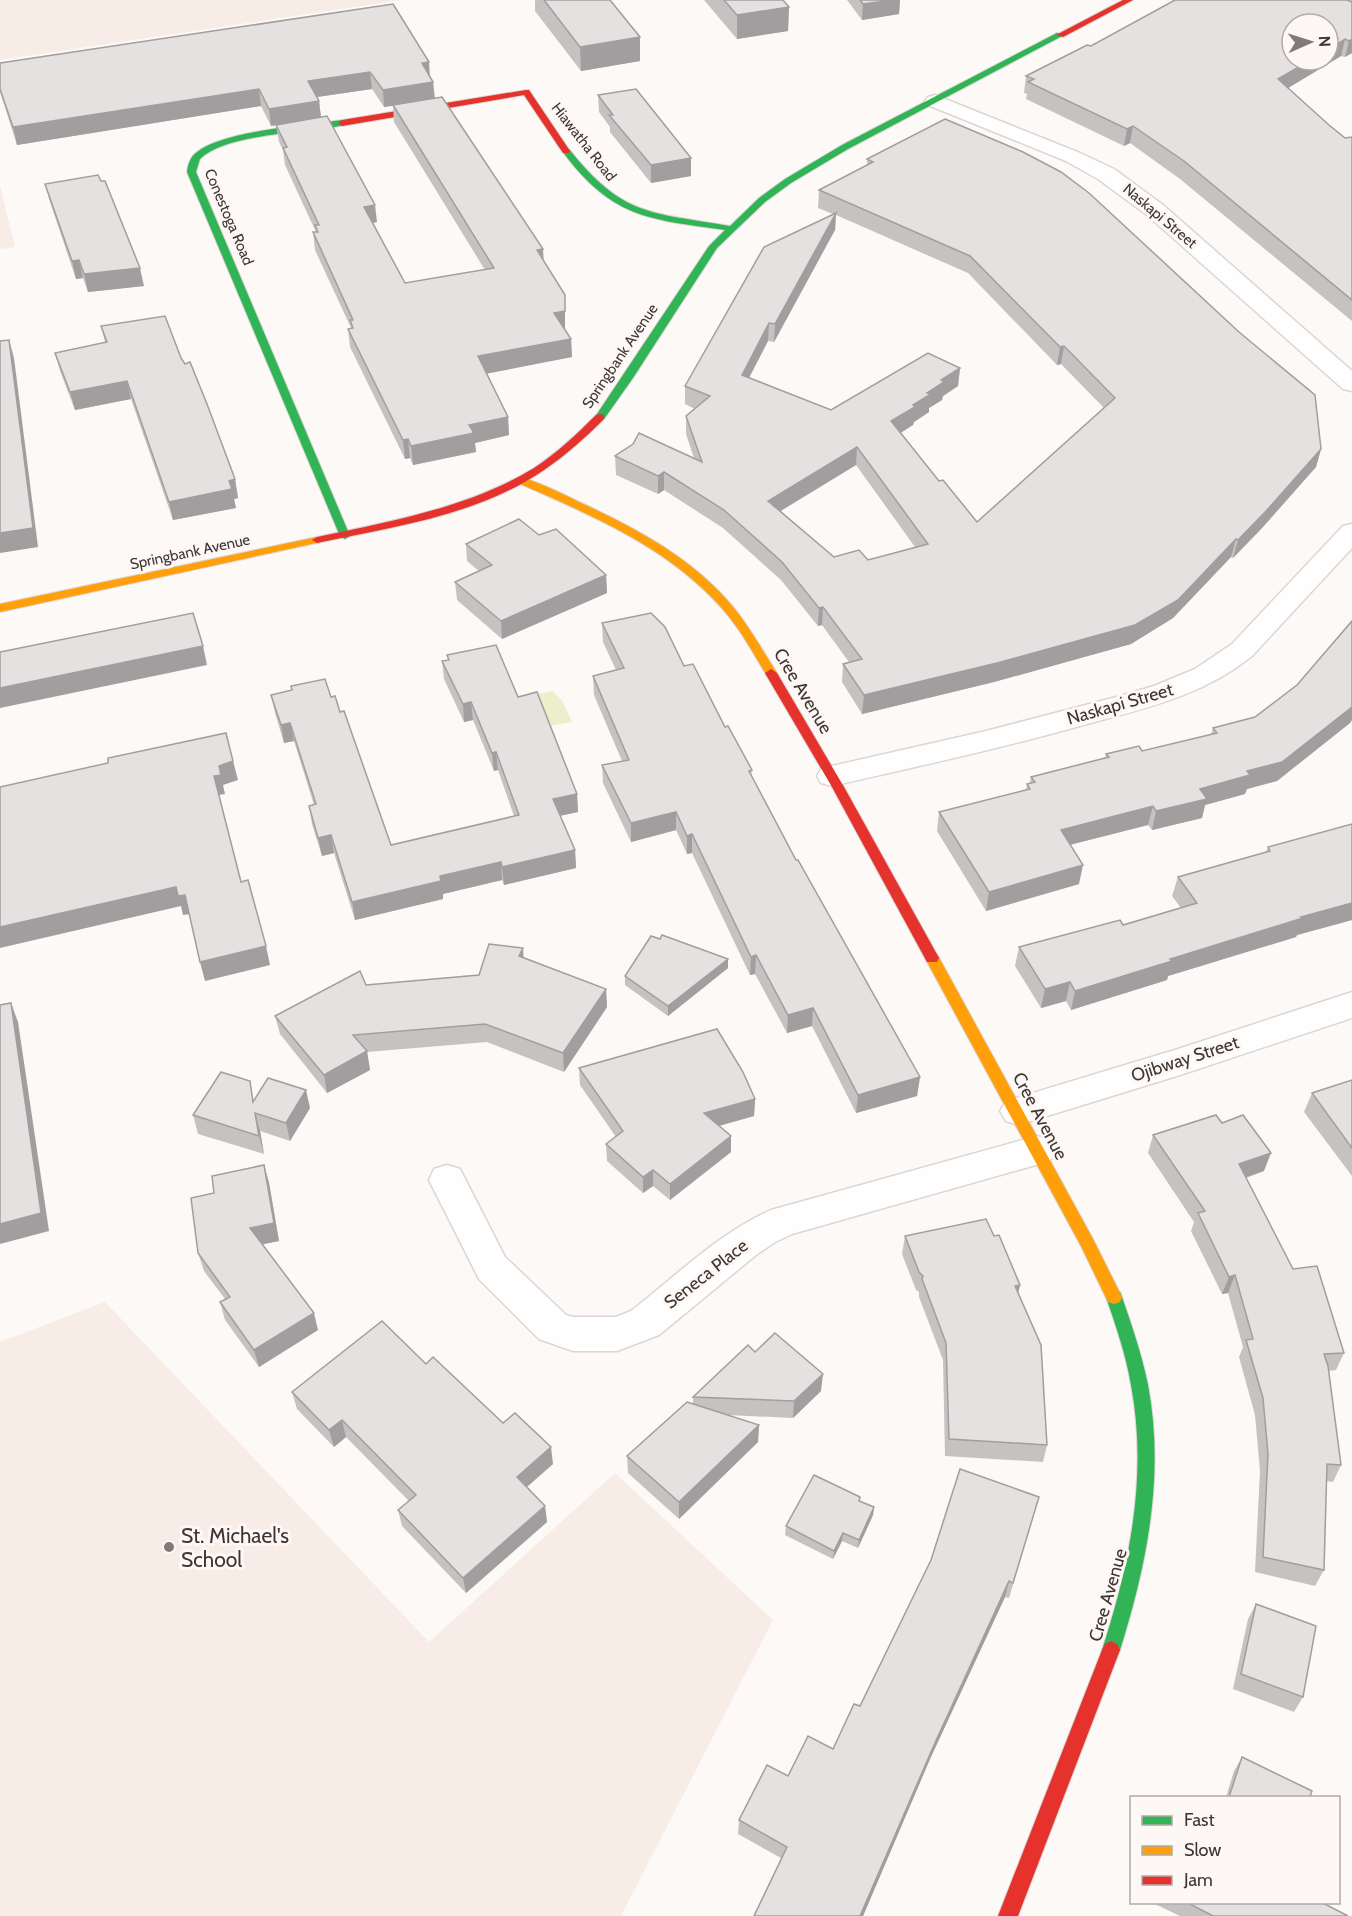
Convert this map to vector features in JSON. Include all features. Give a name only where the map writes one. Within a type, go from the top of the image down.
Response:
[{"type":"street","name":"Springbank Avenue","points":[[0,608],[345,536],[454,509],[520,480],[569,448],[602,415],[623,386],[689,281],[729,228],[753,206],[792,176],[1129,0]]},
{"type":"street","name":"Hiawatha Road","points":[[526,92],[589,180],[612,201],[640,212],[729,228]]},
{"type":"street","name":"Conestoga Road","points":[[345,536],[192,177],[191,167],[195,158],[202,152],[220,143],[526,92]]},
{"type":"street","name":"Naskapi Street","points":[[935,101],[1073,157],[1106,174],[1155,210],[1352,384]]},
{"type":"street","name":"Cree Avenue","points":[[520,480],[595,513],[633,533],[692,573],[719,597],[740,623],[832,776],[1018,1112],[1107,1280],[1121,1312],[1141,1386],[1146,1432],[1148,1483],[1142,1538],[1121,1627],[1008,1916]]},
{"type":"street","name":"Naskapi Street","points":[[832,776],[1057,723],[1150,698],[1187,684],[1225,663],[1242,650],[1352,532]]},
{"type":"street","name":"Ojibway Street","points":[[1018,1112],[1180,1062],[1352,1005]]},
{"type":"street","name":"Seneca Place","points":[[447,1180],[492,1268],[553,1327],[573,1334],[617,1334],[645,1323],[743,1244],[762,1231],[784,1221],[1037,1151]]},
{"type":"shaded area","points":[[0,0],[402,0],[0,60]]},
{"type":"shaded area","points":[[0,186],[15,247],[0,249]]},
{"type":"shaded area","name":"St. Michael's School","points":[[105,1302],[429,1642],[615,1473],[773,1620],[621,1916],[0,1916],[0,1342]]},
{"type":"green space","points":[[553,691],[563,702],[572,722],[539,728],[527,696]]},
{"type":"building","points":[[544,0],[610,0],[640,37],[580,47]]},
{"type":"building","points":[[724,0],[783,0],[789,7],[737,15]]},
{"type":"building","points":[[860,0],[893,0],[863,4]]},
{"type":"building","points":[[1175,0],[1347,0],[1352,2],[1352,39],[1349,41],[1345,39],[1340,42],[1340,12],[1280,12],[1280,72],[1290,72],[1278,79],[1345,138],[1352,137],[1352,300],[1184,161],[1133,126],[1127,129],[1028,82],[1034,79],[1026,76],[1087,45],[1091,46]]},
{"type":"building","points":[[393,4],[429,62],[422,63],[433,82],[383,90],[370,72],[308,81],[319,101],[269,109],[259,89],[13,127],[0,89],[0,63]]},
{"type":"building","points":[[636,89],[691,158],[651,165],[609,115],[613,115],[598,95]]},
{"type":"building","points":[[442,97],[543,249],[537,250],[565,295],[565,311],[554,313],[571,339],[478,356],[508,417],[469,425],[474,433],[411,446],[408,439],[403,440],[348,329],[353,328],[350,320],[353,320],[313,232],[318,232],[315,225],[319,225],[283,148],[287,147],[276,125],[327,116],[375,205],[364,207],[405,283],[494,268],[393,105]]},
{"type":"building","points":[[945,119],[1023,152],[1061,172],[1089,193],[1239,332],[1315,395],[1321,449],[1267,510],[1178,600],[1135,625],[997,663],[864,695],[843,664],[862,659],[823,607],[819,608],[782,562],[724,510],[664,472],[658,476],[615,456],[633,444],[639,433],[702,462],[686,416],[710,396],[685,386],[764,247],[836,213],[775,324],[769,323],[742,375],[831,410],[928,353],[960,368],[941,380],[944,382],[927,393],[931,394],[913,405],[915,407],[891,421],[939,481],[943,480],[977,522],[1115,398],[1064,346],[1060,347],[970,256],[819,190],[873,162],[867,159]],"holes":[[[857,447],[928,544],[868,560],[859,550],[834,557],[768,501]]]},
{"type":"building","points":[[98,175],[101,181],[105,181],[140,268],[84,274],[79,260],[72,261],[45,184]]},
{"type":"building","points":[[165,316],[181,358],[185,364],[190,362],[235,479],[229,481],[232,489],[169,502],[127,381],[70,392],[55,353],[107,342],[101,326]]},
{"type":"building","points":[[9,340],[33,528],[0,533],[0,341]]},
{"type":"building","points":[[519,519],[539,535],[556,529],[606,575],[501,621],[455,582],[492,565],[466,544]]},
{"type":"building","points":[[193,613],[203,646],[0,688],[0,652]]},
{"type":"building","points":[[651,613],[665,627],[684,666],[693,664],[725,727],[728,726],[752,770],[749,771],[796,860],[920,1077],[858,1095],[813,1008],[788,1015],[756,955],[751,957],[692,834],[687,836],[676,812],[631,823],[602,765],[629,760],[593,676],[624,668],[602,623]]},
{"type":"building","points":[[1352,621],[1352,707],[1282,762],[1247,771],[1250,775],[1200,789],[1207,799],[1156,811],[1153,806],[1061,830],[1083,865],[989,892],[939,812],[1030,789],[1027,784],[1035,782],[1031,777],[1109,757],[1106,754],[1139,746],[1142,751],[1217,733],[1213,728],[1255,717],[1297,685]]},
{"type":"building","points":[[496,645],[518,697],[537,692],[577,794],[553,799],[575,850],[502,867],[501,862],[440,876],[441,881],[352,902],[331,835],[318,838],[309,806],[316,804],[290,723],[281,725],[271,695],[292,690],[291,686],[325,679],[331,697],[335,696],[340,712],[344,711],[391,845],[519,815],[496,752],[492,753],[471,702],[463,704],[442,661],[449,660],[447,655]]},
{"type":"building","points":[[226,733],[233,761],[219,766],[221,775],[214,776],[241,882],[248,880],[266,946],[200,962],[185,895],[178,896],[176,887],[0,927],[0,787],[108,763],[108,758]]},
{"type":"building","points":[[1352,824],[1352,903],[1301,917],[1303,918],[1075,991],[1070,982],[1045,989],[1019,947],[1120,920],[1123,925],[1197,903],[1178,877],[1270,851],[1268,847]]},
{"type":"building","points":[[662,935],[728,959],[668,1006],[625,976],[651,936],[660,939]]},
{"type":"building","points":[[489,944],[523,948],[519,956],[606,989],[563,1053],[485,1024],[353,1035],[367,1051],[324,1075],[275,1016],[360,971],[366,985],[479,975]]},
{"type":"building","points":[[11,1003],[41,1213],[0,1224],[0,1005]]},
{"type":"building","points":[[717,1029],[743,1072],[755,1099],[704,1113],[731,1136],[670,1184],[653,1170],[643,1177],[606,1144],[623,1131],[579,1068]]},
{"type":"building","points":[[221,1072],[250,1081],[253,1102],[268,1078],[306,1090],[286,1123],[255,1113],[259,1136],[193,1115]]},
{"type":"building","points":[[1352,1080],[1352,1148],[1312,1093]]},
{"type":"building","points":[[1216,1115],[1222,1123],[1243,1115],[1271,1153],[1239,1164],[1293,1269],[1317,1266],[1344,1353],[1324,1354],[1328,1366],[1341,1465],[1327,1464],[1324,1570],[1263,1557],[1268,1454],[1263,1398],[1246,1340],[1253,1339],[1235,1275],[1229,1277],[1198,1213],[1205,1211],[1153,1135]]},
{"type":"building","points":[[264,1165],[274,1223],[250,1228],[314,1313],[254,1350],[220,1302],[230,1297],[198,1253],[191,1198],[214,1193],[212,1176]]},
{"type":"building","points":[[986,1219],[994,1236],[999,1235],[1020,1285],[1015,1286],[1041,1345],[1047,1445],[949,1439],[946,1343],[922,1279],[923,1276],[919,1272],[905,1236]]},
{"type":"building","points":[[382,1321],[426,1364],[433,1357],[503,1423],[515,1413],[551,1447],[517,1477],[545,1506],[463,1578],[398,1510],[416,1495],[342,1420],[329,1430],[292,1392]]},
{"type":"building","points":[[775,1333],[823,1374],[794,1401],[693,1397],[748,1345],[755,1352]]},
{"type":"building","points":[[687,1402],[759,1425],[679,1502],[627,1456]]},
{"type":"building","points":[[960,1469],[1039,1497],[1013,1583],[1009,1581],[934,1745],[860,1916],[754,1916],[787,1847],[739,1820],[767,1765],[788,1776],[808,1736],[833,1749],[854,1704],[860,1706],[931,1560]]},
{"type":"building","points":[[814,1475],[860,1497],[859,1501],[874,1507],[859,1540],[843,1533],[834,1551],[786,1526]]},
{"type":"building","points":[[1256,1604],[1316,1626],[1303,1697],[1241,1674]]},
{"type":"building","points":[[1242,1757],[1312,1791],[1310,1796],[1229,1796]]},
{"type":"building","points":[[1190,1904],[1325,1904],[1348,1916],[1213,1916]]},
{"type":"traffic: fast","points":[[600,417],[714,246],[762,200],[788,181],[845,147],[1060,35]]},
{"type":"traffic: fast","points":[[342,123],[268,133],[212,147],[196,157],[193,162],[192,176],[345,536]]},
{"type":"traffic: fast","points":[[566,151],[584,174],[619,203],[657,217],[729,228]]},
{"type":"traffic: fast","points":[[1111,1650],[1136,1561],[1143,1517],[1146,1474],[1145,1430],[1140,1386],[1129,1341],[1114,1297]]},
{"type":"traffic: slow","points":[[520,480],[628,530],[678,562],[701,580],[729,609],[771,673]]},
{"type":"traffic: slow","points":[[0,608],[317,540]]},
{"type":"traffic: slow","points":[[932,958],[1088,1244],[1114,1297]]},
{"type":"traffic: jam","points":[[1060,35],[1129,0]]},
{"type":"traffic: jam","points":[[342,123],[526,92],[566,151]]},
{"type":"traffic: jam","points":[[317,540],[433,514],[505,488],[539,469],[570,446],[600,417]]},
{"type":"traffic: jam","points":[[771,673],[838,787],[932,958]]},
{"type":"traffic: jam","points":[[1008,1916],[1111,1650]]},
{"type":"place","name":"St. Michael's School","points":[[169,1547]]}]
